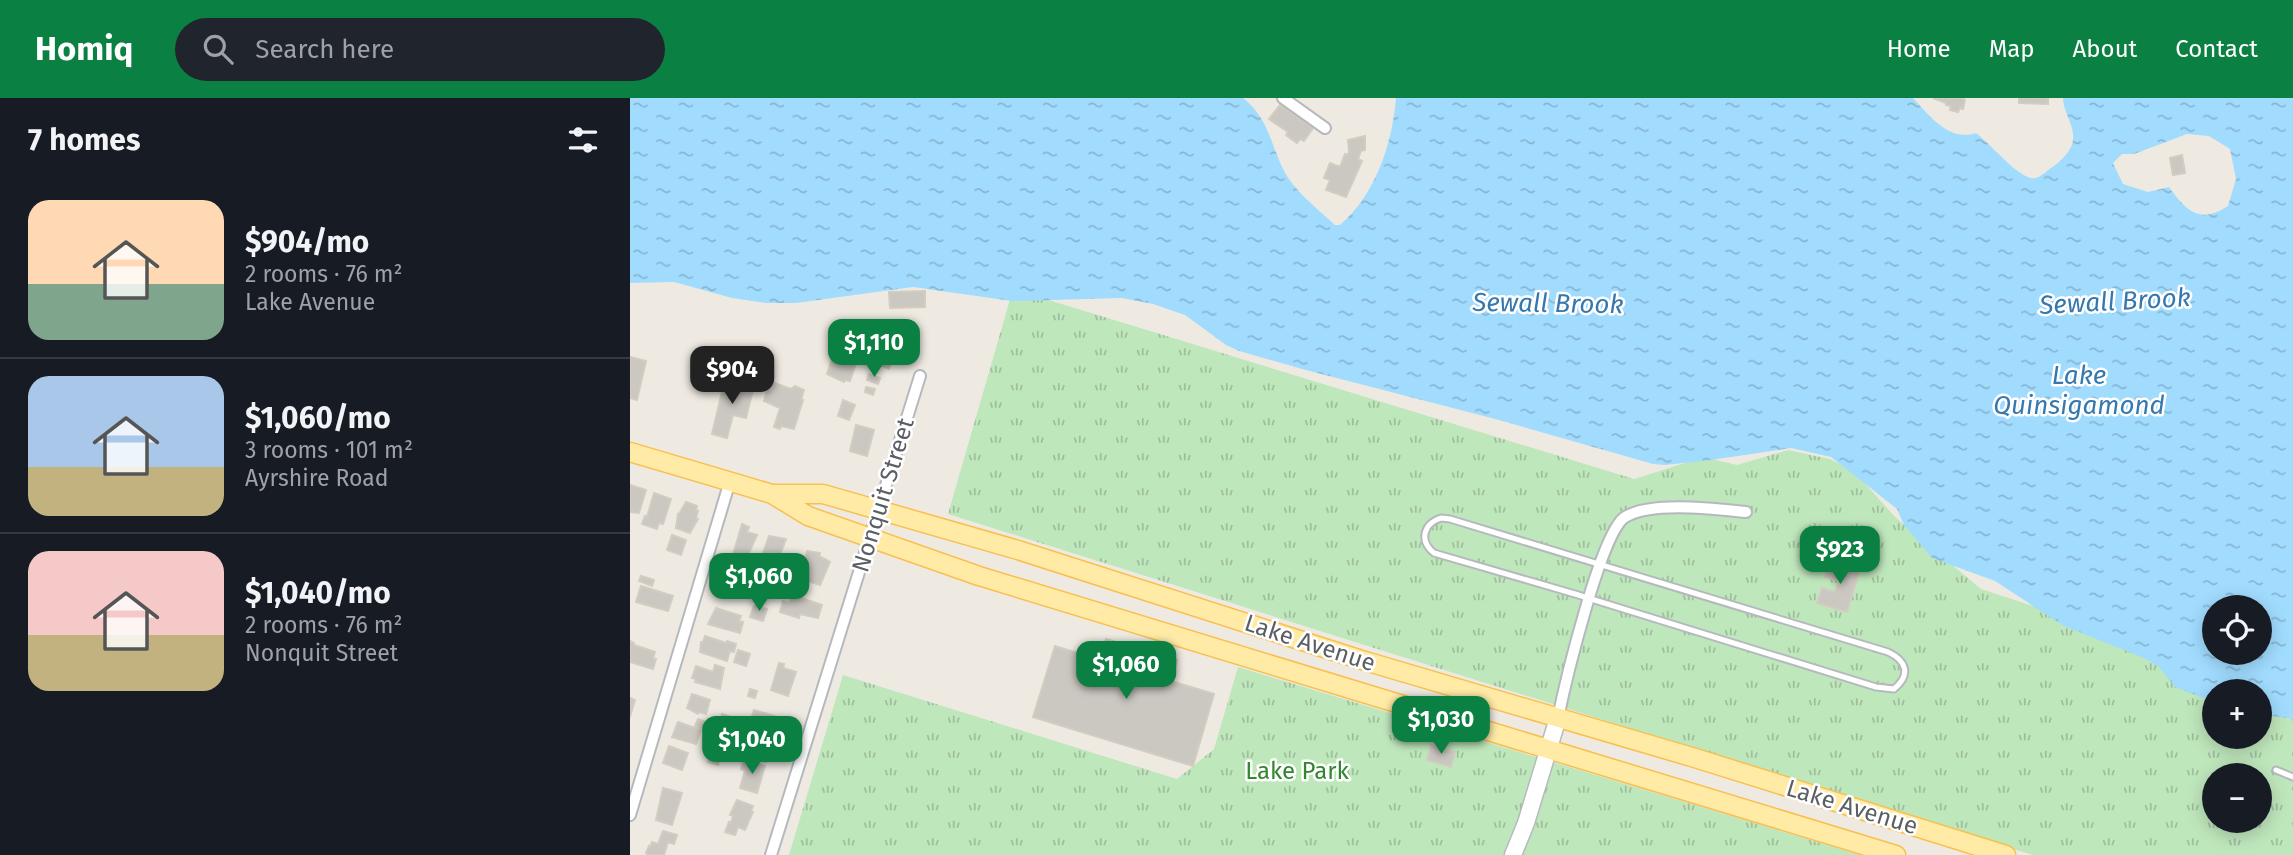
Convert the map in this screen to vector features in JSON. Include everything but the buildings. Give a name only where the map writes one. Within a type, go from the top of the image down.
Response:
[{"type":"main road","name":"Lake Avenue","points":[[630,452],[772,494],[808,516],[990,579],[1896,855]]},
{"type":"main road","name":"Lake Avenue","points":[[772,494],[823,494],[1018,550],[1365,661],[2006,855]]},
{"type":"main road","points":[[1513,855],[1558,718]]},
{"type":"street","points":[[1283,98],[1325,128]]},
{"type":"street","name":"Nonquit Street","points":[[771,855],[920,376]]},
{"type":"street","points":[[630,815],[730,481]]},
{"type":"street","points":[[1558,718],[1567,675],[1600,565],[1611,535],[1625,517],[1645,510],[1669,508],[1746,512]]},
{"type":"lane","points":[[1450,519],[1600,565],[1888,652],[1901,660],[1905,672],[1903,680],[1894,689],[1876,687],[1434,552],[1426,544],[1425,532],[1434,520],[1450,519]]},
{"type":"lane","points":[[2276,770],[2293,777]]},
{"type":"green space","points":[[1013,289],[1634,479],[1704,457],[1737,465],[1788,450],[1830,459],[1854,471],[1895,517],[1981,589],[2202,661],[2202,665],[2213,665],[2256,679],[2202,679],[2202,749],[2272,749],[2272,684],[2293,691],[2293,855],[2033,855],[948,514]]},
{"type":"green space","name":"Lake Park","points":[[1238,667],[1860,855],[789,855],[843,675],[1177,779],[1214,749]]},
{"type":"water","name":"Lake Quinsigamond","points":[[630,98],[1243,98],[1258,113],[1293,185],[1335,225],[1340,225],[1363,199],[1380,167],[1391,133],[1396,98],[1913,98],[1941,126],[1957,134],[1976,133],[2022,174],[2036,178],[2060,161],[2072,144],[2073,135],[2063,98],[2293,98],[2293,719],[2272,716],[2272,679],[2202,679],[2202,697],[2175,687],[2159,667],[2144,658],[2064,626],[1995,581],[1932,558],[1904,525],[1897,509],[1831,457],[1791,448],[1711,460],[1653,464],[1239,351],[1226,345],[1185,315],[1153,304],[1122,298],[1012,301],[913,287],[796,303],[766,303],[732,298],[674,282],[630,283]],"holes":[[[2187,134],[2209,136],[2230,149],[2236,179],[2228,206],[2218,212],[2194,212],[2187,208],[2169,187],[2148,192],[2123,184],[2113,163],[2122,154],[2134,154]]]},
{"type":"water label","name":"Sewall Brook","points":[[2115,301]]},
{"type":"water label","name":"Sewall Brook","points":[[1548,303]]}]
